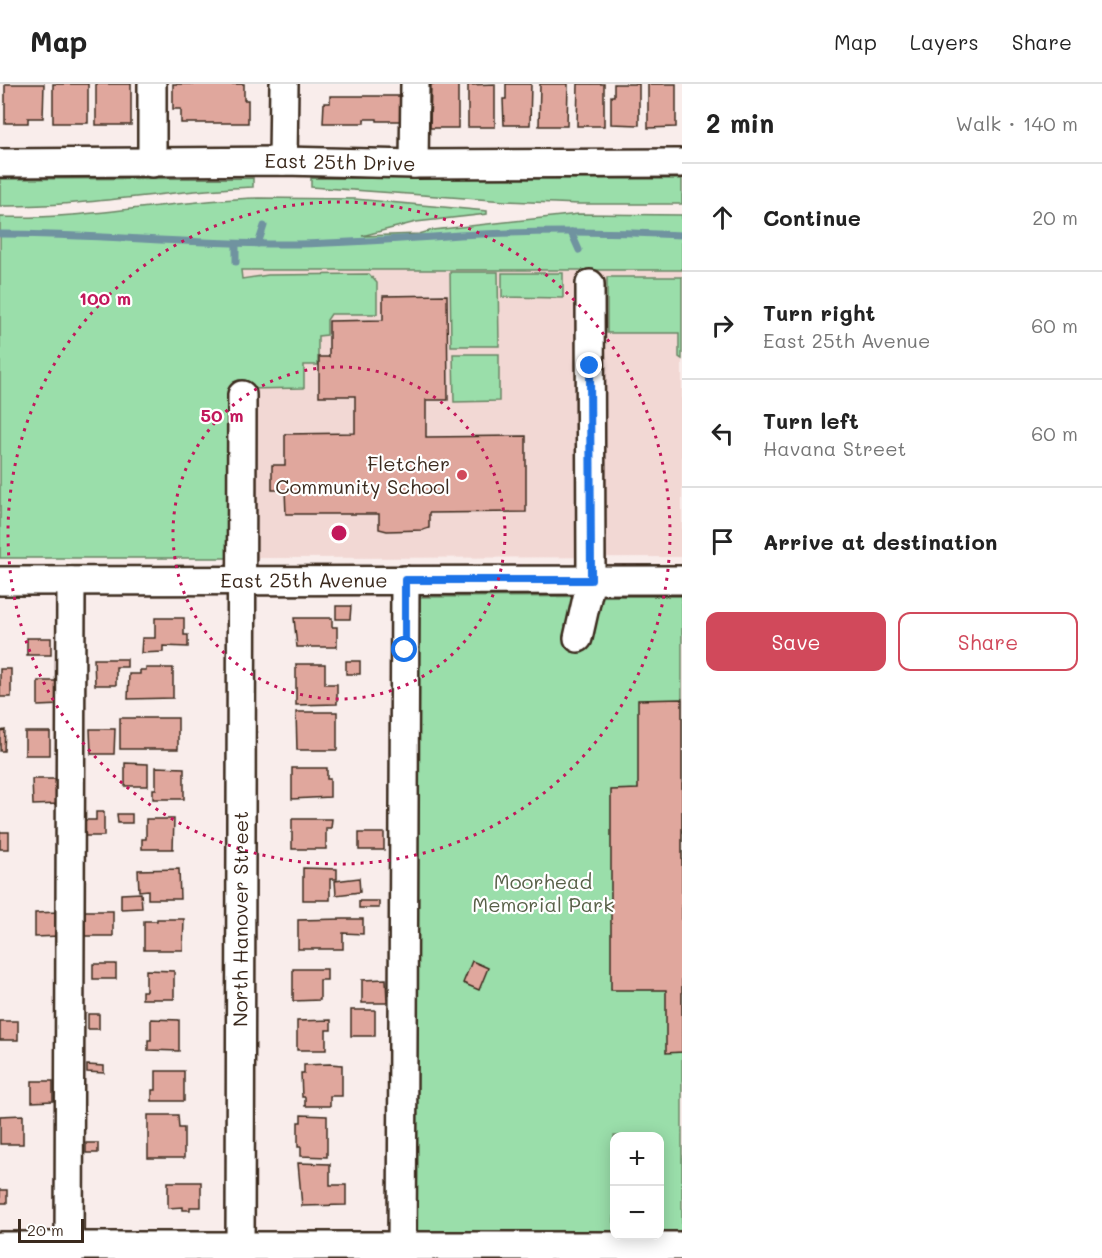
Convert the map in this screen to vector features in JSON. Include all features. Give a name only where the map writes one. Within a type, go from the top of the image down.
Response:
[{"type":"street","points":[[152,84],[152,163]]},
{"type":"street","points":[[283,161],[284,84]]},
{"type":"street","points":[[414,164],[415,84]]},
{"type":"street","name":"East 25th Drive","points":[[0,163],[283,161],[414,164],[682,163]]},
{"type":"street","points":[[578,638],[591,580],[590,284]]},
{"type":"street","name":"North Hanover Street","points":[[240,1252],[242,394]]},
{"type":"street","name":"East 25th Avenue","points":[[0,580],[682,580]]},
{"type":"street","points":[[69,1252],[72,580]]},
{"type":"street","points":[[402,1252],[405,580]]},
{"type":"street","points":[[0,1246],[69,1252],[590,1252],[682,1246]]},
{"type":"shaded area","name":"Fletcher Community School","points":[[241,263],[682,263],[682,557],[242,558]]},
{"type":"green space","points":[[253,178],[253,187],[64,204],[0,206],[0,179]]},
{"type":"green space","points":[[311,178],[682,179],[682,204],[506,201],[311,187]]},
{"type":"green space","points":[[258,198],[355,199],[487,211],[487,214],[416,222],[362,236],[419,234],[433,230],[579,214],[682,215],[682,270],[241,270],[242,279],[268,275],[369,274],[377,283],[377,314],[331,314],[327,320],[327,335],[318,336],[318,365],[304,365],[304,388],[242,389],[242,558],[0,558],[0,217],[64,216],[194,202]]},
{"type":"green space","points":[[450,272],[498,272],[499,346],[451,346]]},
{"type":"green space","points":[[502,273],[563,273],[563,298],[502,297]]},
{"type":"green space","points":[[607,277],[682,277],[682,359],[679,357],[679,333],[607,333]]},
{"type":"green space","points":[[453,354],[499,354],[499,401],[454,402]]},
{"type":"green space","name":"Moorhead Memorial Park","points":[[682,596],[682,1246],[402,1246],[405,597]]},
{"type":"building","points":[[5,84],[44,84],[43,118],[28,118],[28,123],[5,123]]},
{"type":"building","points":[[53,84],[88,84],[88,123],[53,123]]},
{"type":"building","points":[[96,84],[131,84],[131,125],[96,125]]},
{"type":"building","points":[[173,84],[244,84],[244,100],[248,100],[248,123],[181,123],[181,109],[173,109]]},
{"type":"building","points":[[431,84],[458,84],[458,128],[430,128]]},
{"type":"building","points":[[495,84],[495,127],[468,127],[468,85]]},
{"type":"building","points":[[506,84],[531,84],[530,125],[504,125],[503,99],[506,99]]},
{"type":"building","points":[[540,84],[568,84],[567,126],[539,126]]},
{"type":"building","points":[[578,84],[604,84],[604,126],[577,126]]},
{"type":"building","points":[[614,84],[639,84],[639,125],[611,124],[611,96],[614,96]]},
{"type":"building","points":[[648,84],[676,84],[676,127],[648,128]]},
{"type":"building","points":[[330,96],[402,96],[402,121],[364,119],[364,123],[323,123],[324,103],[330,103]]},
{"type":"building","points":[[447,295],[448,400],[426,400],[426,437],[526,436],[526,512],[429,513],[429,528],[387,531],[379,529],[379,514],[286,514],[285,490],[272,490],[272,465],[285,465],[285,434],[355,433],[355,396],[319,396],[319,357],[329,357],[329,321],[383,320],[383,296]]},
{"type":"building","points":[[336,606],[351,606],[350,619],[336,619]]},
{"type":"building","points":[[155,618],[184,618],[184,635],[188,635],[188,647],[163,646],[163,652],[141,653],[142,638],[155,638]]},
{"type":"building","points":[[294,618],[332,618],[332,627],[337,627],[337,647],[297,647]]},
{"type":"building","points":[[27,638],[51,638],[51,655],[27,655]]},
{"type":"building","points":[[94,659],[127,659],[127,667],[116,667],[116,685],[95,685]]},
{"type":"building","points":[[346,661],[360,661],[360,674],[346,674]]},
{"type":"building","points":[[296,664],[325,664],[325,684],[337,684],[337,704],[296,705]]},
{"type":"building","points":[[146,668],[173,668],[173,698],[128,699],[129,674],[140,674],[140,670],[146,670]]},
{"type":"building","points":[[0,669],[11,669],[11,697],[0,697]]},
{"type":"building","points":[[38,681],[61,681],[61,705],[38,706]]},
{"type":"building","points":[[682,699],[682,1052],[666,1053],[666,990],[611,990],[611,790],[638,789],[638,700]]},
{"type":"building","points":[[296,712],[337,712],[337,750],[297,750]]},
{"type":"building","points":[[120,718],[178,718],[178,749],[120,749]]},
{"type":"building","points":[[90,729],[115,729],[114,754],[91,754]]},
{"type":"building","points":[[5,730],[4,751],[0,751],[0,731]]},
{"type":"building","points":[[25,732],[50,732],[50,755],[25,755]]},
{"type":"building","points":[[125,763],[148,764],[148,786],[125,786]]},
{"type":"building","points":[[156,767],[184,768],[184,799],[153,799],[153,789],[156,789]]},
{"type":"building","points":[[292,768],[327,768],[327,779],[330,779],[330,797],[292,799]]},
{"type":"building","points":[[32,779],[58,779],[59,804],[33,805]]},
{"type":"building","points":[[96,812],[104,812],[104,836],[82,836],[82,820],[96,820]]},
{"type":"building","points":[[117,814],[132,814],[132,823],[118,823]]},
{"type":"building","points":[[146,819],[174,819],[173,849],[142,849],[142,839],[146,839]]},
{"type":"building","points":[[292,819],[332,819],[331,828],[326,828],[326,849],[292,849]]},
{"type":"building","points":[[0,832],[9,832],[9,849],[0,849]]},
{"type":"building","points":[[359,833],[384,833],[384,850],[359,850]]},
{"type":"building","points":[[303,868],[337,869],[337,879],[330,879],[330,900],[303,900]]},
{"type":"building","points":[[179,869],[180,899],[148,899],[148,890],[139,891],[138,870]]},
{"type":"building","points":[[359,878],[360,892],[336,895],[335,881]]},
{"type":"building","points":[[141,893],[142,908],[121,909],[121,894]]},
{"type":"building","points":[[359,901],[379,901],[379,908],[359,908]]},
{"type":"building","points":[[85,911],[113,911],[113,936],[85,936]]},
{"type":"building","points":[[59,912],[60,936],[35,937],[35,913]]},
{"type":"building","points":[[157,919],[184,919],[183,950],[144,950],[144,921],[157,921]]},
{"type":"building","points":[[363,919],[363,934],[343,933],[343,949],[298,949],[298,920]]},
{"type":"building","points":[[472,961],[488,968],[479,990],[463,983]]},
{"type":"building","points":[[93,964],[116,964],[116,979],[93,979]]},
{"type":"building","points":[[293,969],[327,969],[327,980],[320,980],[320,1000],[293,1001]]},
{"type":"building","points":[[146,970],[174,971],[174,999],[142,999],[142,991],[146,991]]},
{"type":"building","points":[[386,979],[387,1003],[362,1003],[362,980]]},
{"type":"building","points":[[351,1010],[375,1010],[375,1036],[351,1036]]},
{"type":"building","points":[[88,1014],[99,1014],[99,1029],[88,1029]]},
{"type":"building","points":[[151,1019],[179,1020],[179,1051],[148,1050],[148,1040],[151,1040]]},
{"type":"building","points":[[331,1020],[331,1030],[326,1030],[326,1050],[297,1050],[297,1021]]},
{"type":"building","points":[[0,1021],[18,1021],[18,1040],[0,1040]]},
{"type":"building","points":[[87,1065],[104,1066],[104,1073],[87,1072]]},
{"type":"building","points":[[304,1065],[342,1065],[342,1096],[330,1096],[330,1106],[305,1106],[305,1097],[302,1097],[301,1073],[304,1073]]},
{"type":"building","points":[[156,1071],[184,1071],[184,1101],[152,1101],[152,1090],[156,1090]]},
{"type":"building","points":[[32,1081],[53,1081],[53,1101],[32,1102]]},
{"type":"building","points":[[23,1115],[23,1144],[0,1144],[0,1116]]},
{"type":"building","points":[[148,1115],[178,1115],[179,1128],[184,1128],[184,1158],[148,1158]]},
{"type":"building","points":[[301,1115],[327,1116],[327,1157],[301,1156],[301,1147],[298,1147],[298,1122],[301,1122]]},
{"type":"building","points":[[86,1143],[98,1143],[98,1153],[86,1153]]},
{"type":"building","points":[[298,1163],[330,1164],[330,1185],[346,1185],[346,1205],[302,1206]]},
{"type":"building","points":[[168,1182],[201,1182],[201,1207],[190,1207],[190,1210],[183,1210],[183,1207],[168,1208]]},
{"type":"building","points":[[0,1190],[7,1190],[7,1203],[0,1203]]},
{"type":"waterway","points":[[258,244],[264,226]]},
{"type":"waterway","points":[[571,232],[579,250]]},
{"type":"waterway","points":[[0,234],[296,244],[515,233],[598,232],[682,235]]},
{"type":"waterway","points":[[236,244],[236,262]]},
{"type":"place","name":"Fletcher Community School","points":[[462,475]]},
{"type":"route","points":[[405,650],[405,580],[591,580],[590,366]]}]
